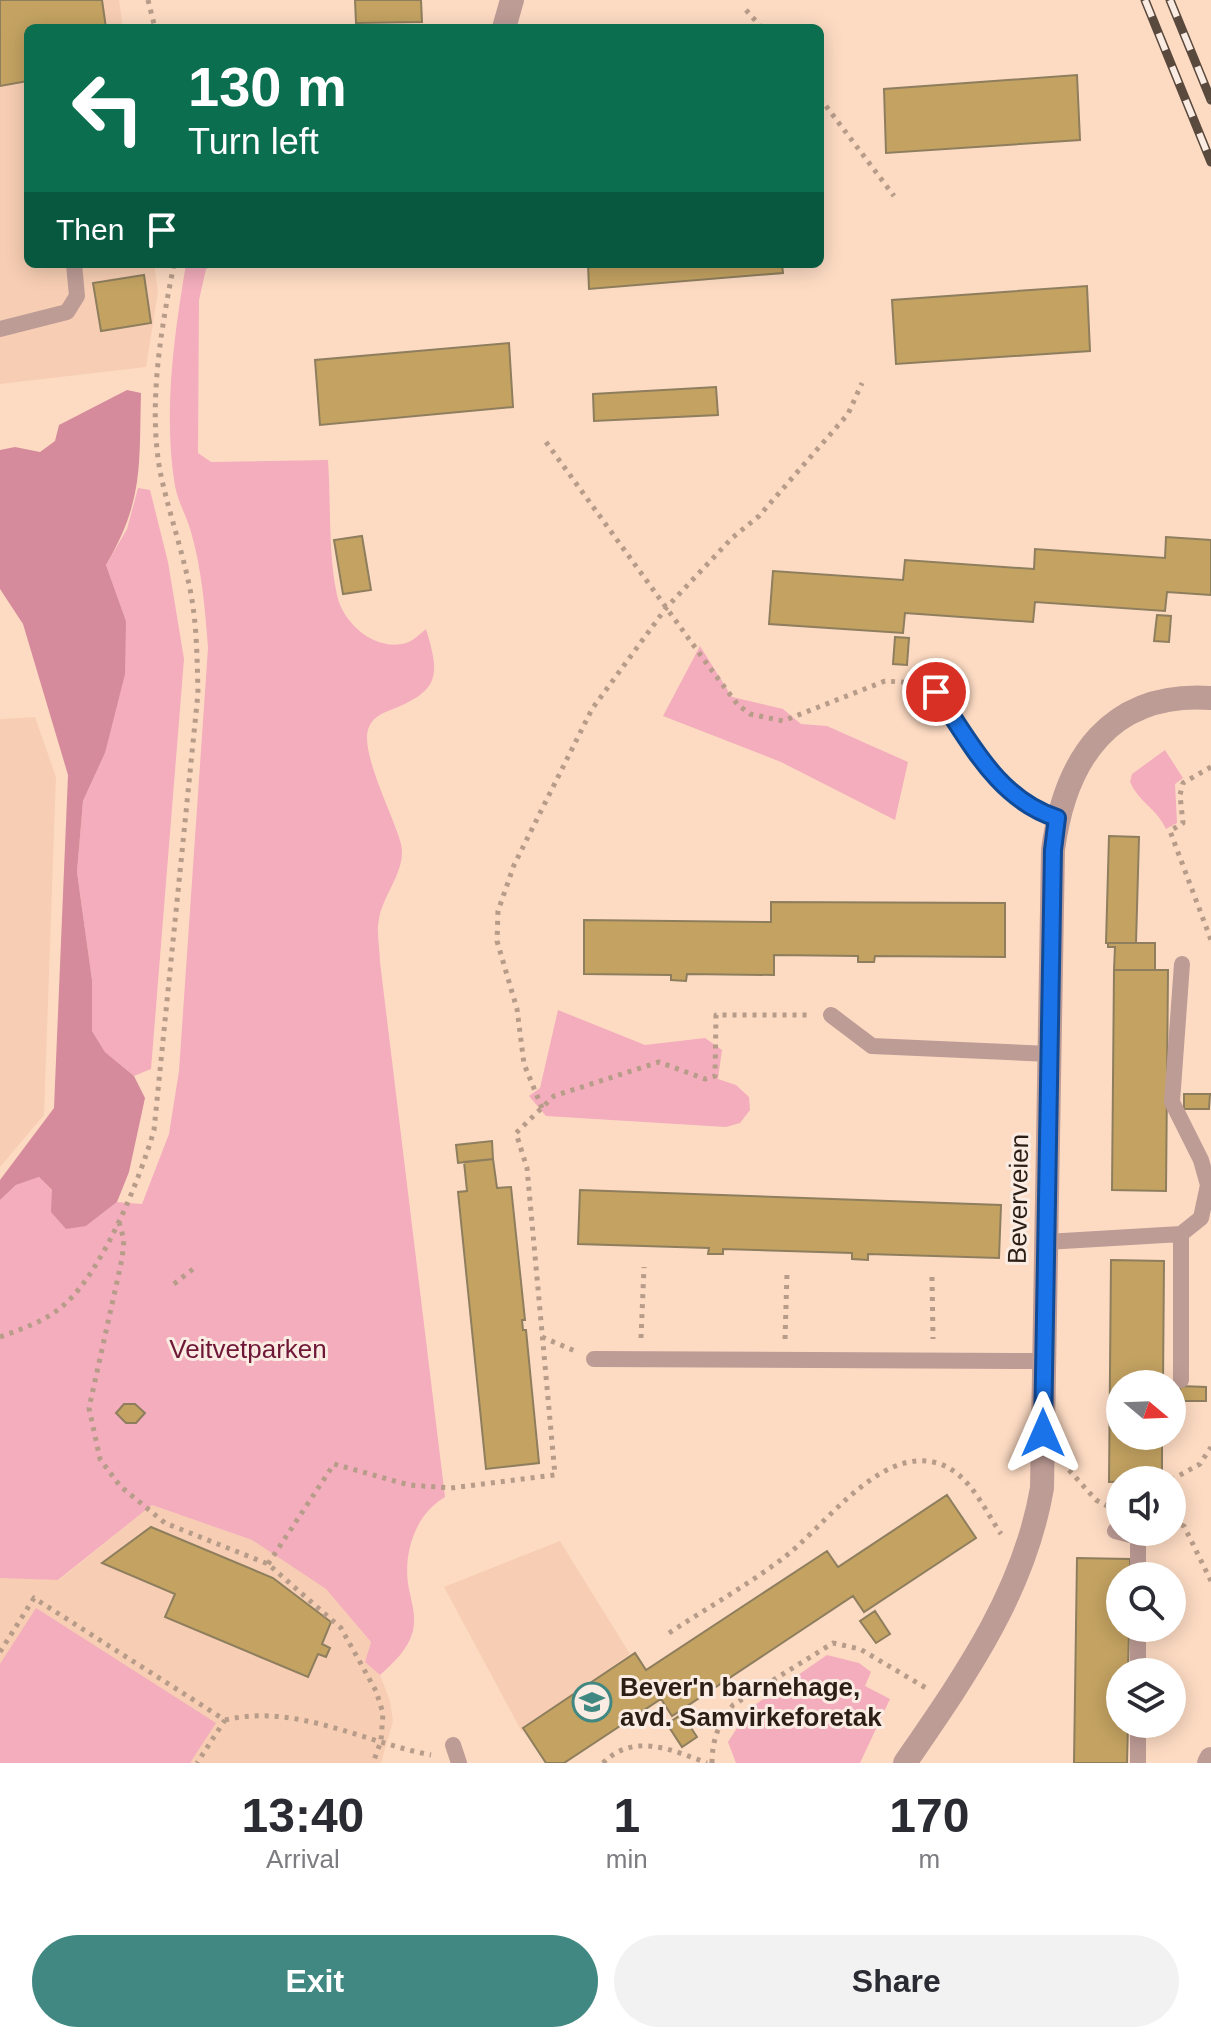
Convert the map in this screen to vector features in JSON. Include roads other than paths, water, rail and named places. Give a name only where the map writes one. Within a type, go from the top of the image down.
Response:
[{"type":"street","points":[[505,24],[512,0]]},
{"type":"street","name":"Beverveien","points":[[905,1763],[995,1625],[1025,1556],[1037,1514],[1043,1457],[1053,850],[1057,818],[1075,768],[1091,744],[1126,713],[1179,698],[1211,698]]},
{"type":"lane","points":[[0,329],[67,312],[77,296],[74,268]]},
{"type":"lane","points":[[936,692],[997,781],[1025,806],[1057,818]]},
{"type":"lane","points":[[1046,1242],[1181,1234],[1201,1218],[1208,1185],[1201,1160],[1172,1102],[1182,964]]},
{"type":"lane","points":[[831,1015],[872,1046],[1050,1054]]},
{"type":"lane","points":[[1181,1234],[1181,1370]]},
{"type":"lane","points":[[594,1359],[1043,1361]]},
{"type":"lane","points":[[1138,1738],[1138,1763]]},
{"type":"railway","points":[[1145,0],[1211,162]]},
{"type":"railway","points":[[1170,0],[1211,100]]},
{"type":"place","name":"Bever'n barnehage, avd. Samvirkeforetak","points":[[592,1702]]},
{"type":"park label","name":"Veitvetparken","points":[[248,1349]]}]
